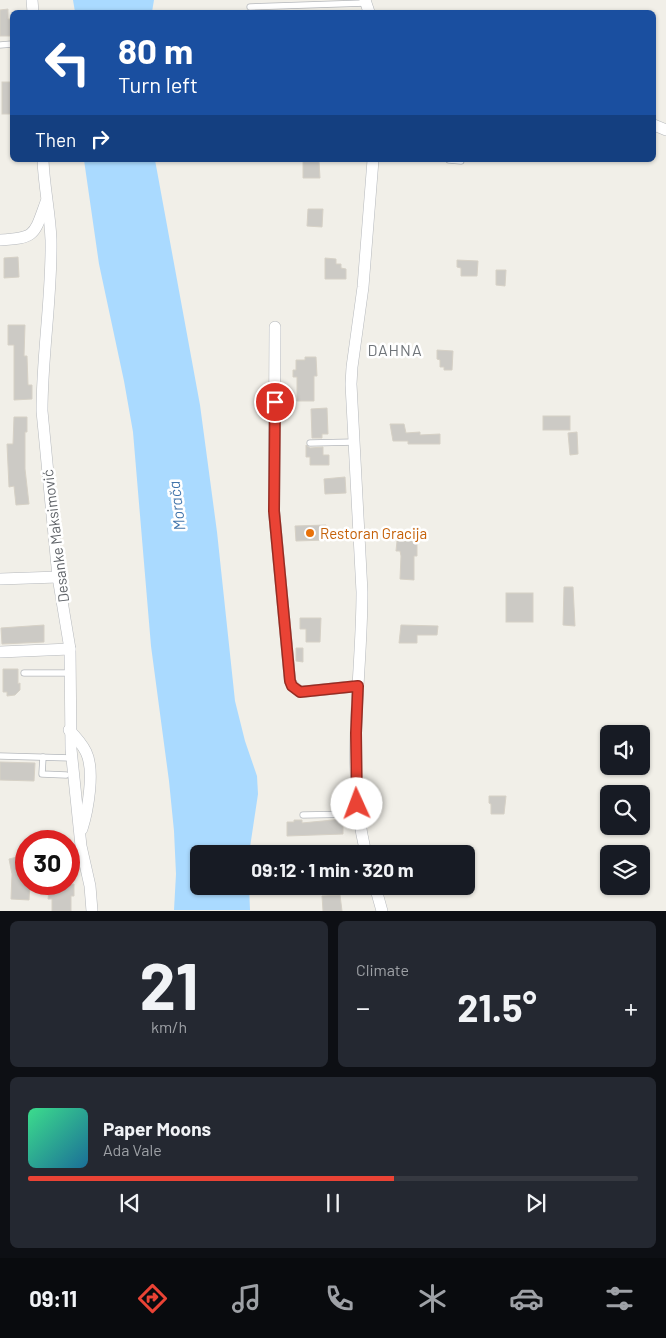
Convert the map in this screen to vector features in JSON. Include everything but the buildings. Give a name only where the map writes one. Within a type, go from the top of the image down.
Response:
[{"type":"street","name":"Desanke Maksimović","points":[[43,162],[51,239],[42,411],[58,577],[70,649],[70,730],[80,830]]},
{"type":"street","points":[[364,845],[358,814],[356,733],[362,601],[351,375],[363,287],[373,162]]},
{"type":"street","points":[[0,240],[20,239],[28,237],[34,232],[47,199]]},
{"type":"street","points":[[276,327],[274,511],[290,681],[292,686],[300,692],[358,686]]},
{"type":"street","points":[[0,580],[58,577]]},
{"type":"street","points":[[0,652],[70,649]]},
{"type":"street","points":[[70,730],[87,753],[91,769],[85,817],[80,834]]},
{"type":"street","name":"Desanke Maksimović","points":[[80,834],[90,886],[92,910]]},
{"type":"street","points":[[378,895],[382,910]]},
{"type":"lane","points":[[250,7],[366,5]]},
{"type":"lane","points":[[310,443],[355,442]]},
{"type":"lane","points":[[24,673],[71,672]]},
{"type":"lane","points":[[0,756],[72,758]]},
{"type":"lane","points":[[43,757],[42,774],[66,775]]},
{"type":"lane","points":[[304,815],[358,814]]},
{"type":"water","points":[[73,0],[154,0],[152,10],[75,10]]},
{"type":"water","name":"Morača","points":[[84,162],[155,162],[200,405],[217,532],[235,701],[245,741],[257,776],[258,794],[250,845],[190,845],[190,895],[249,895],[250,910],[174,910],[176,874],[174,831],[151,646],[133,432],[99,264]]},
{"type":"place","name":"Restoran Gracija","points":[[310,533]]},
{"type":"district","name":"DAHNA","points":[[395,349]]},
{"type":"route","points":[[275,402],[274,511],[290,681],[292,686],[300,692],[358,686],[356,733],[357,804]]}]
